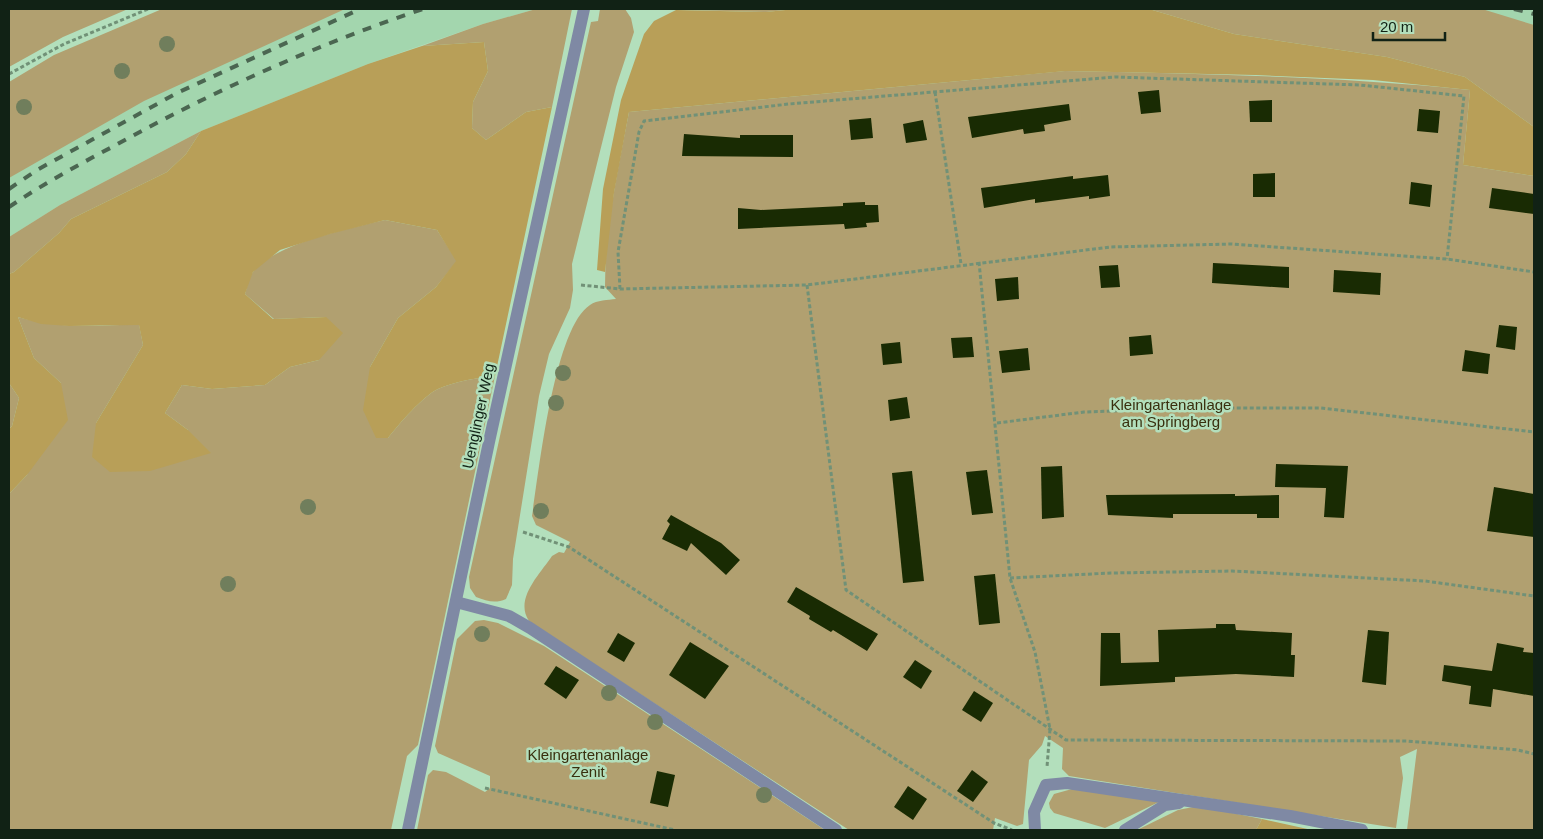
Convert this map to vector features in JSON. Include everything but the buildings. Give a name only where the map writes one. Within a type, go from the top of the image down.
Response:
[{"type":"lane","name":"Uenglinger Weg","points":[[408,830],[584,9]]},
{"type":"lane","points":[[456,602],[509,616],[530,628],[836,830]]},
{"type":"lane","points":[[1035,830],[1034,812],[1046,786],[1067,783],[1290,816],[1362,830]]},
{"type":"lane","points":[[1125,830],[1165,805],[1196,802]]},
{"type":"path","points":[[9,74],[64,44],[148,9]]},
{"type":"path","points":[[620,289],[618,252],[639,132],[644,121],[789,104],[1116,77],[1360,85],[1464,96],[1447,259]]},
{"type":"path","points":[[936,92],[961,264]]},
{"type":"path","points":[[581,285],[620,289],[807,285],[961,264],[1110,247],[1230,244],[1447,259],[1534,272]]},
{"type":"path","points":[[979,262],[997,423],[1010,578],[1035,652],[1050,728],[1046,786]]},
{"type":"path","points":[[807,285],[846,590],[1012,705],[1066,740],[1407,741],[1518,750],[1534,754]]},
{"type":"path","points":[[997,423],[1084,412],[1201,408],[1321,408],[1534,432]]},
{"type":"path","points":[[523,532],[568,547],[994,823],[1012,830]]},
{"type":"path","points":[[1010,578],[1111,573],[1232,571],[1425,581],[1534,596]]},
{"type":"path","points":[[485,788],[675,830]]},
{"type":"shaded area","points":[[334,9],[536,9],[483,24],[368,64],[201,131],[60,205],[9,237],[9,174],[233,49]]},
{"type":"shaded area","points":[[795,9],[1149,9],[1234,34],[1387,57],[1465,77],[1534,127],[1534,176],[1463,165],[1470,90],[1373,80],[1255,75],[1066,71],[629,112],[614,193],[605,272],[597,270],[603,189],[621,100],[644,34],[654,21],[676,10],[766,12]]},
{"type":"shaded area","points":[[1416,9],[1534,9],[1534,40]]},
{"type":"shaded area","points":[[484,42],[488,71],[473,102],[472,128],[486,140],[526,112],[552,107],[495,376],[466,380],[438,389],[418,404],[388,438],[376,438],[363,410],[370,367],[398,318],[436,287],[456,261],[437,230],[385,220],[330,234],[280,250],[253,272],[245,294],[273,319],[326,317],[343,333],[319,360],[290,367],[265,385],[212,389],[182,385],[165,413],[188,430],[211,453],[150,471],[110,472],[92,457],[96,423],[143,345],[139,325],[69,326],[41,324],[18,317],[34,358],[61,383],[68,420],[27,475],[9,494],[9,429],[12,426],[19,398],[9,383],[9,274],[14,272],[59,233],[71,219],[167,172],[186,154],[201,131],[368,64],[422,46]]},
{"type":"shaded area","points":[[1262,819],[1312,830],[1256,830]]},
{"type":"green space","points":[[9,9],[128,9],[63,37],[9,67]]},
{"type":"green space","points":[[162,9],[345,9],[144,101],[9,178],[9,82],[54,55]]},
{"type":"green space","points":[[536,9],[572,9],[552,107],[526,112],[486,140],[472,128],[473,102],[488,71],[484,42],[422,46],[483,24]]},
{"type":"green space","points":[[600,9],[625,9],[631,18],[634,32],[616,87],[572,264],[573,290],[570,308],[549,354],[539,396],[513,559],[512,585],[506,599],[495,602],[487,601],[476,597],[470,588],[469,577],[591,22],[598,21]]},
{"type":"green space","points":[[651,9],[795,9],[766,12]]},
{"type":"green space","points":[[1149,9],[1482,9],[1534,25],[1534,127],[1465,77],[1387,57],[1234,34]]},
{"type":"green space","name":"Kleingartenanlage am Springberg","points":[[1065,71],[1318,79],[1470,90],[1463,165],[1534,176],[1534,830],[1407,830],[1417,749],[1400,757],[1403,778],[1396,828],[1069,776],[1062,769],[1063,748],[1045,736],[1042,745],[1029,760],[1023,824],[1017,826],[995,818],[993,830],[849,830],[529,621],[525,613],[525,604],[530,587],[552,556],[559,552],[564,553],[570,542],[536,525],[532,516],[550,403],[567,341],[577,319],[590,305],[599,301],[616,299],[605,287],[607,243],[629,112]]},
{"type":"green space","points":[[201,131],[186,154],[167,172],[71,219],[59,233],[14,272],[9,274],[9,237],[60,205]]},
{"type":"green space","points":[[385,220],[437,230],[457,261],[436,287],[398,318],[370,367],[388,438],[418,404],[438,389],[466,380],[495,376],[418,745],[407,756],[391,830],[9,830],[9,494],[27,475],[61,383],[34,358],[18,317],[63,325],[139,324],[143,345],[96,423],[188,430],[165,413],[182,385],[212,389],[265,385],[290,367],[319,360],[326,317],[274,319],[245,294],[253,272],[263,262],[277,253],[295,245],[314,238]]},
{"type":"green space","points":[[9,383],[19,398],[12,426],[9,429]]},
{"type":"green space","name":"Kleingartenanlage Zenit","points":[[484,620],[498,623],[544,646],[825,830],[417,830],[428,775],[433,770],[446,772],[485,792],[490,788],[490,776],[438,753],[435,746],[457,639],[475,621]]},
{"type":"green space","points":[[1072,789],[1161,801],[1105,828],[1054,813],[1049,803],[1054,794]]},
{"type":"green space","points":[[1198,806],[1262,819],[1256,830],[1137,830],[1178,810]]},
{"type":"railway","points":[[9,189],[37,170],[177,93],[360,9]]},
{"type":"railway","points":[[9,207],[87,160],[189,106],[304,54],[423,9]]},
{"type":"railway","points":[[1514,9],[1534,14]]}]
